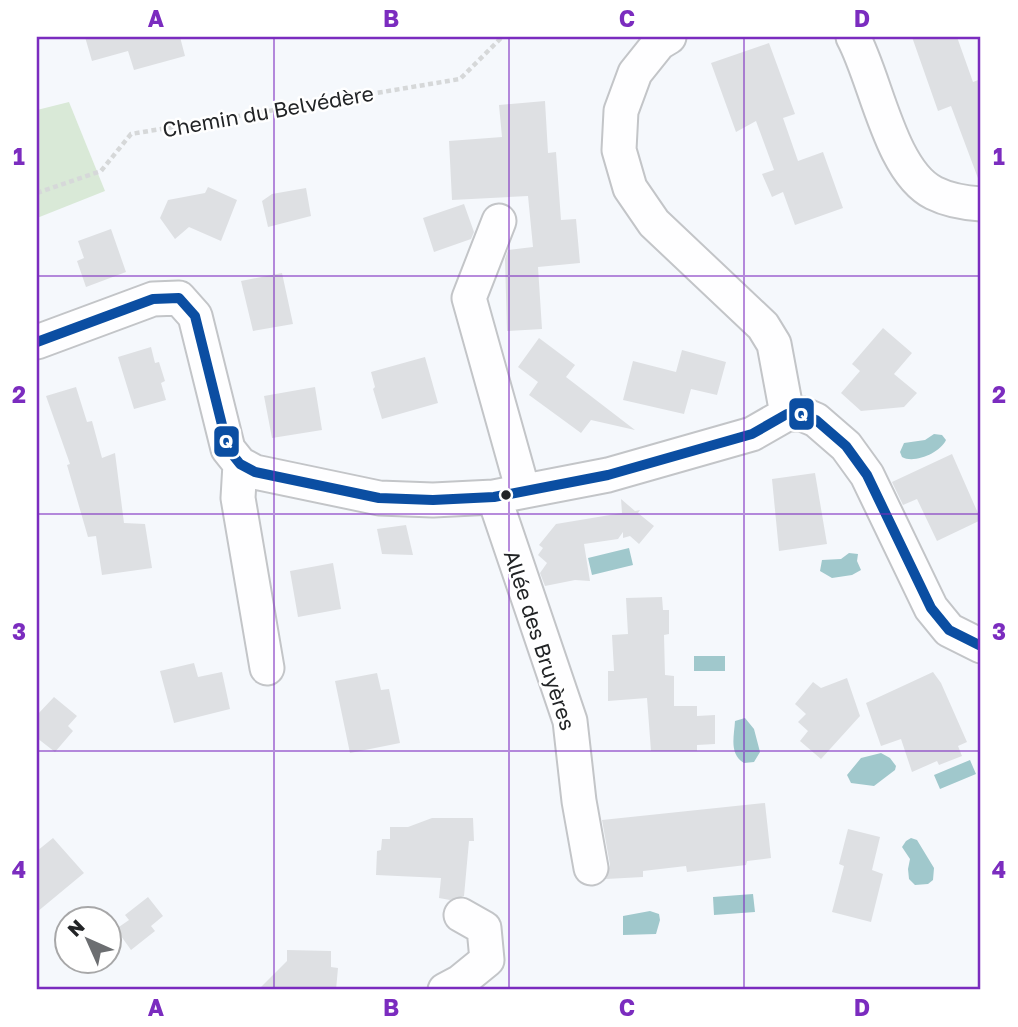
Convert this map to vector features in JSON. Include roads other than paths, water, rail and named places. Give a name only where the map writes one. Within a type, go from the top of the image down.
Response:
[{"type":"street","points":[[669,37],[659,43],[635,73],[621,111],[619,150],[630,188],[654,223],[762,327],[774,344],[787,414]]},
{"type":"street","points":[[853,37],[862,53],[894,143],[911,173],[933,192],[961,202],[981,204]]},
{"type":"street","name":"Allée des Bruyères","points":[[499,221],[469,298],[508,494],[569,721],[591,868]]},
{"type":"street","points":[[37,342],[153,299],[178,298],[195,316],[228,449],[240,464],[254,472],[379,498],[433,500],[508,494],[608,475],[752,434],[787,414],[802,414],[816,420],[846,446],[867,475],[931,608],[949,630],[981,646]]},
{"type":"street","points":[[240,464],[237,498],[267,668]]},
{"type":"street","points":[[445,990],[460,982],[487,960],[485,928],[461,915]]},
{"type":"water","points":[[934,434],[942,435],[946,440],[933,453],[913,459],[902,457],[900,452],[904,443],[925,440]]},
{"type":"water","points":[[629,548],[633,565],[592,575],[588,558]]},
{"type":"water","points":[[849,553],[858,554],[857,561],[861,570],[852,575],[832,578],[820,571],[822,560],[841,559]]},
{"type":"water","points":[[694,656],[725,656],[725,671],[694,671]]},
{"type":"water","points":[[745,718],[754,729],[760,752],[754,762],[744,763],[736,755],[733,739],[735,721]]},
{"type":"water","points":[[881,753],[890,758],[896,766],[895,770],[874,786],[851,783],[847,775],[861,758]]},
{"type":"water","points":[[970,760],[976,774],[940,789],[934,775]]},
{"type":"water","points":[[911,838],[917,840],[934,868],[933,880],[928,884],[915,885],[909,879],[910,859],[902,847]]},
{"type":"water","points":[[753,894],[755,912],[714,915],[713,897]]},
{"type":"water","points":[[650,911],[659,914],[656,934],[623,935],[623,916]]}]
